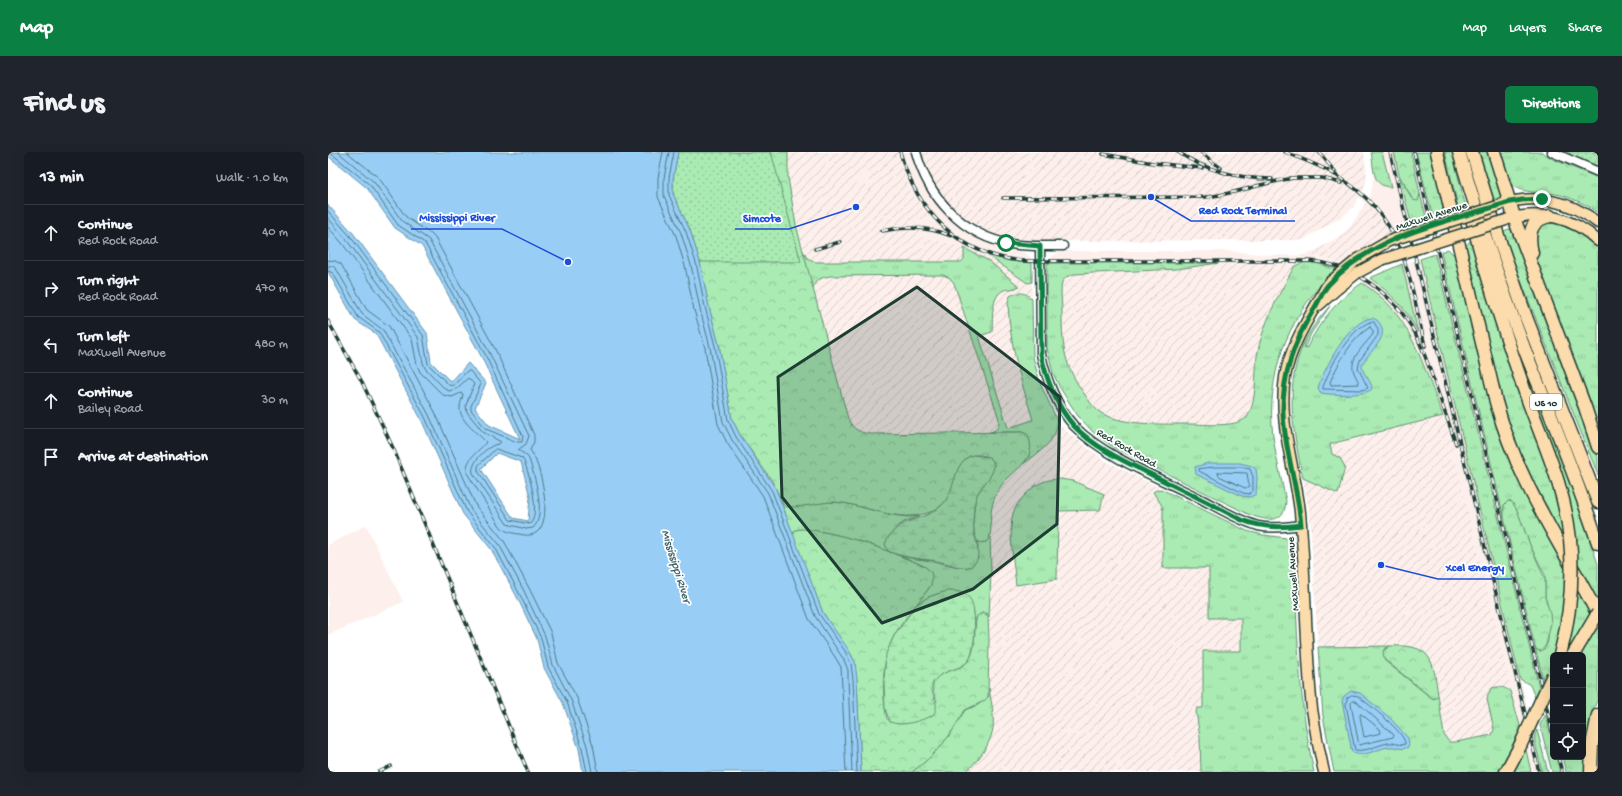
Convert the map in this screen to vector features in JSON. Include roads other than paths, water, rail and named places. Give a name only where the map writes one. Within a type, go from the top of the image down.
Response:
[{"type":"highway","points":[[1436,152],[1494,395],[1508,442],[1536,504],[1598,614],[1575,652]]},
{"type":"highway","points":[[1458,152],[1488,279],[1524,390],[1559,482],[1565,503],[1572,565],[1571,602],[1561,652]]},
{"type":"highway","name":"US 10","points":[[1458,152],[1509,306],[1598,543]]},
{"type":"highway","name":"US 10","points":[[1472,152],[1500,242],[1598,502]]},
{"type":"highway","points":[[1494,152],[1510,219],[1545,302],[1585,407],[1598,447]]},
{"type":"highway","points":[[1545,302],[1530,237],[1531,231],[1535,224],[1550,216]]},
{"type":"highway","points":[[1520,746],[1550,681]]},
{"type":"highway","points":[[1509,767],[1550,694]]},
{"type":"highway","points":[[1591,772],[1592,746],[1598,715]]},
{"type":"main road","name":"Maxwell Avenue","points":[[1334,286],[1358,259],[1381,245],[1401,236],[1505,203],[1536,199],[1556,201],[1577,209],[1598,222]]},
{"type":"main road","name":"Maxwell Avenue","points":[[1324,772],[1312,705],[1301,525],[1283,415],[1286,374],[1291,354],[1302,328],[1326,287],[1334,286],[1381,260],[1458,240],[1510,219],[1534,215],[1550,216],[1576,224],[1598,241]]},
{"type":"street","points":[[916,152],[922,173],[932,191],[945,207],[964,224],[980,234],[998,241],[1015,245],[1063,246]]},
{"type":"street","points":[[1552,152],[1598,172]]},
{"type":"street","name":"Red Rock Road","points":[[1040,246],[1041,354],[1045,371],[1053,391],[1074,426],[1092,441],[1112,454],[1248,522],[1270,527],[1301,525]]},
{"type":"water","points":[[328,152],[678,152],[673,179],[673,194],[690,230],[700,262],[709,307],[719,345],[732,419],[740,435],[776,489],[823,613],[848,649],[855,662],[861,772],[583,772],[579,749],[563,703],[544,668],[537,639],[516,595],[491,549],[463,514],[421,419],[376,334],[355,320],[328,272],[328,205],[353,233],[427,333],[431,362],[451,382],[468,363],[486,383],[475,408],[489,425],[520,439],[481,356],[422,246],[395,228],[367,188],[328,156]],"holes":[[[497,453],[521,462],[530,497],[528,521],[513,518],[481,469]]]},
{"type":"water","points":[[1372,318],[1381,326],[1382,336],[1365,360],[1362,365],[1362,369],[1372,386],[1372,389],[1356,394],[1321,393],[1318,388],[1321,380],[1332,358],[1346,336],[1363,321]]},
{"type":"water","points":[[1208,463],[1240,463],[1252,466],[1256,469],[1256,494],[1251,497],[1242,496],[1196,474],[1195,467]]},
{"type":"water","points":[[1351,691],[1360,693],[1390,718],[1408,738],[1408,747],[1403,749],[1389,747],[1366,754],[1356,754],[1352,752],[1342,701],[1344,696]]},
{"type":"railway","points":[[900,152],[917,194],[930,212],[944,227],[961,240],[980,250],[1001,257],[1024,261],[1309,261],[1325,263],[1356,275],[1384,294],[1396,306],[1415,333],[1456,444]]},
{"type":"railway","points":[[1178,152],[1199,164],[1223,172],[1260,179],[1272,179]]},
{"type":"railway","points":[[1201,152],[1221,168]]},
{"type":"railway","points":[[1285,152],[1327,170],[1353,186],[1372,204],[1387,224],[1398,244],[1406,267],[1425,346]]},
{"type":"railway","points":[[1319,152],[1335,172]]},
{"type":"railway","points":[[1390,152],[1539,772]]},
{"type":"railway","points":[[1414,152],[1551,724]]},
{"type":"railway","points":[[1103,154],[1153,163],[1202,168]]},
{"type":"railway","points":[[1290,178],[1322,178],[1341,183]]},
{"type":"railway","points":[[1003,198],[1206,197],[1294,178]]},
{"type":"railway","points":[[882,231],[900,228],[917,228],[934,230],[951,236]]},
{"type":"railway","points":[[815,249],[840,242]]},
{"type":"railway","points":[[328,321],[362,382],[393,448],[528,772]]},
{"type":"railway","points":[[1559,760],[1562,772]]},
{"type":"railway","points":[[379,772],[391,766]]},
{"type":"place","name":"Red Rock Terminal","points":[[1151,197]]},
{"type":"place","name":"Simcote","points":[[856,207]]},
{"type":"place","name":"Mississippi River","points":[[568,262]]},
{"type":"place","name":"Xcel Energy","points":[[1381,565]]}]
